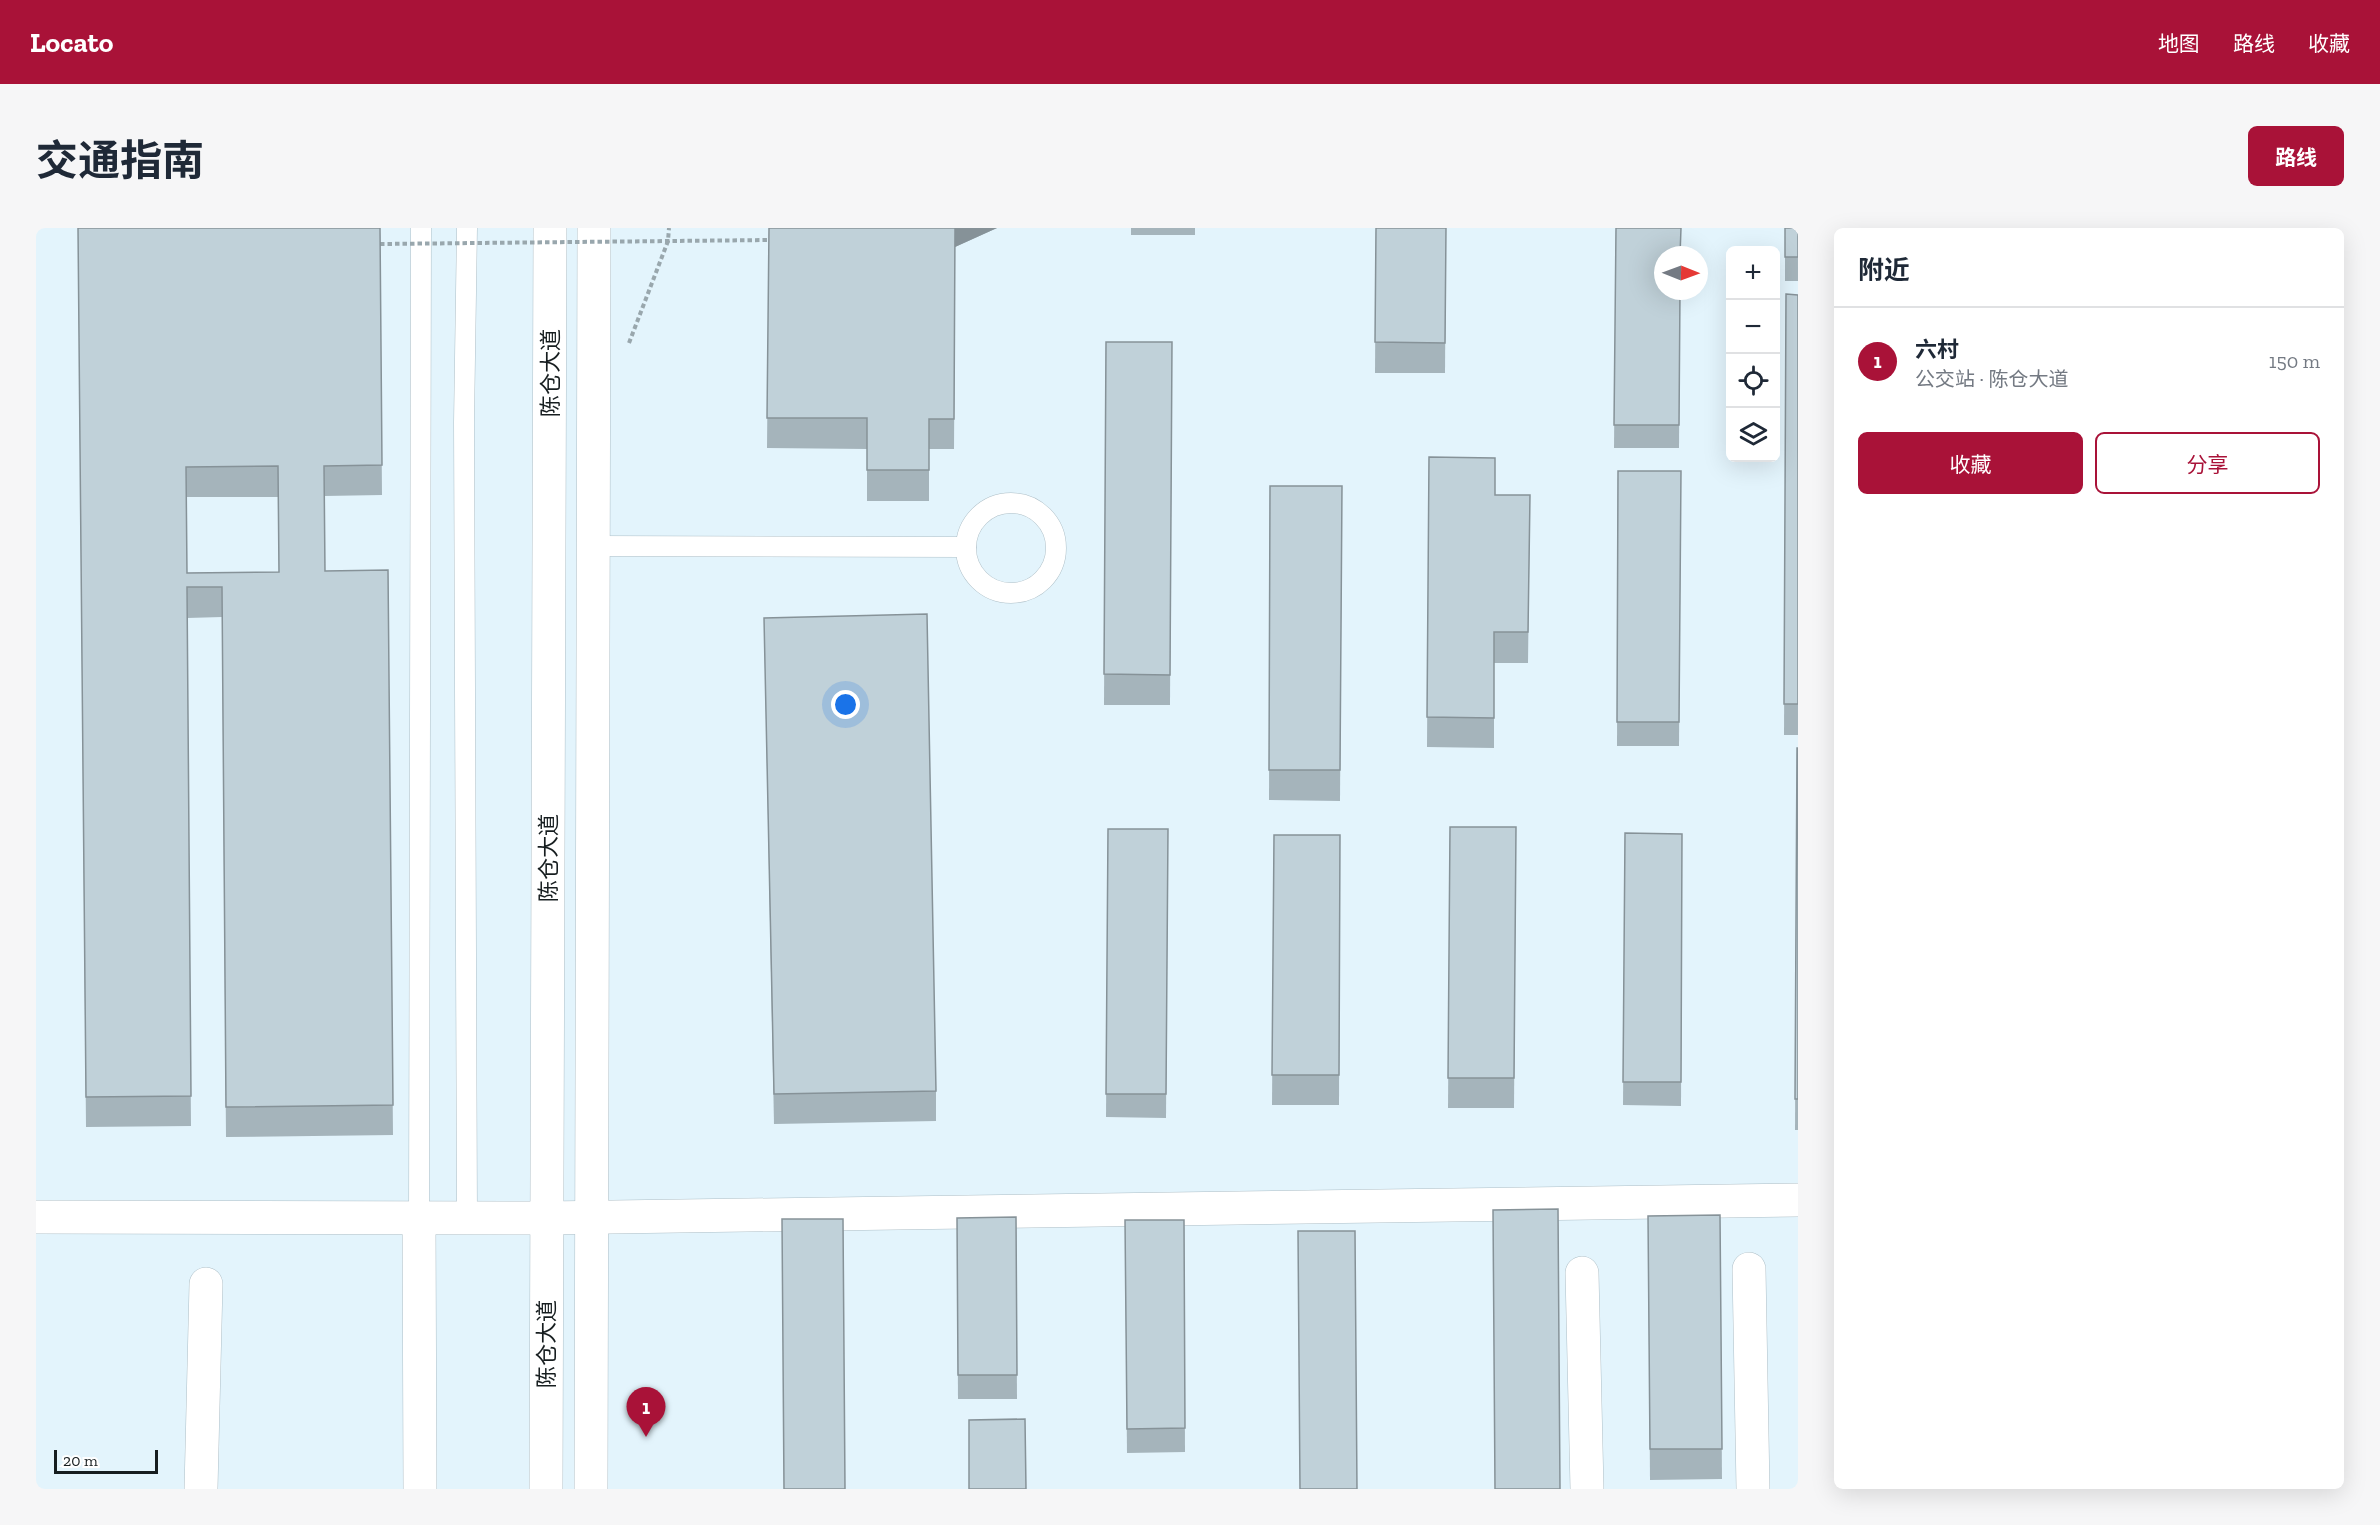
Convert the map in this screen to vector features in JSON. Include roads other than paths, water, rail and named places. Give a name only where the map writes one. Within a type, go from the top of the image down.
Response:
[{"type":"street","name":"陈仓大道","points":[[546,1489],[550,228]]},
{"type":"street","name":"陈仓大道","points":[[591,1489],[594,228]]},
{"type":"street","points":[[36,1217],[546,1218],[1798,1200]]},
{"type":"street","points":[[419,1218],[420,1489]]},
{"type":"street","points":[[1749,1269],[1753,1489]]},
{"type":"street","points":[[1582,1273],[1587,1489]]},
{"type":"street","points":[[201,1489],[206,1284]]},
{"type":"lane","points":[[419,1218],[420,228]]},
{"type":"lane","points":[[467,228],[464,422],[467,1218]]},
{"type":"lane","points":[[1003,502],[1026,506],[1046,518],[1054,532],[1056,548],[1054,564],[1046,577],[1033,587],[1018,593],[1003,592],[982,582],[968,563],[966,547],[968,532],[976,518],[988,508],[1003,502]]},
{"type":"lane","points":[[593,546],[966,547]]},
{"type":"place","name":"六村","points":[[646,1437]]}]
